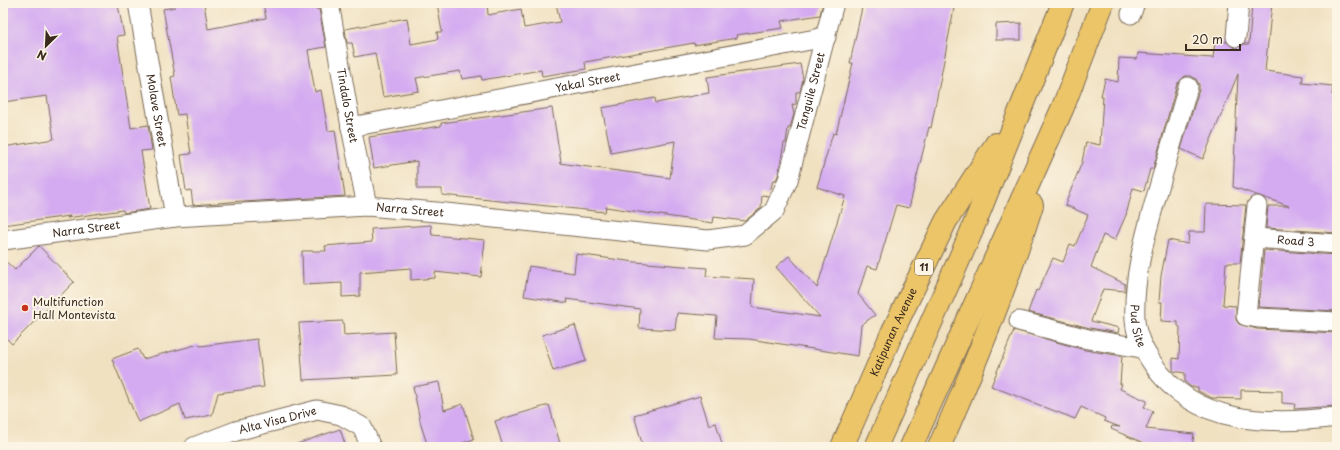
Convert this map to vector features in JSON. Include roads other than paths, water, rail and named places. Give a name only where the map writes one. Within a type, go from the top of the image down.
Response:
[{"type":"main road","name":"Katipunan Avenue","points":[[876,447],[967,242],[1063,3]]},
{"type":"main road","points":[[911,447],[1063,107],[1103,3]]},
{"type":"main road","name":"Katipunan Avenue","points":[[842,447],[892,334],[946,221],[1026,97]]},
{"type":"main road","points":[[939,447],[976,365],[1017,255],[1063,107]]},
{"type":"street","name":"Molave Street","points":[[138,3],[175,217]]},
{"type":"street","name":"Tindalo Street","points":[[329,3],[367,206]]},
{"type":"street","name":"Tanguile Street","points":[[788,180],[834,3]]},
{"type":"street","points":[[1236,37],[1239,3]]},
{"type":"street","name":"Yakal Street","points":[[351,127],[826,37]]},
{"type":"street","name":"Pud Site","points":[[1188,87],[1142,250],[1136,296],[1135,321],[1141,348],[1162,379],[1186,398],[1214,412],[1258,420],[1298,422],[1337,417]]},
{"type":"street","name":"Narra Street","points":[[3,240],[175,217],[367,206],[708,240],[745,235],[774,211],[788,180]]},
{"type":"street","points":[[1257,206],[1246,316],[1258,318],[1337,322]]},
{"type":"street","name":"Road 3","points":[[1255,238],[1337,244]]},
{"type":"street","points":[[1019,320],[1088,339],[1141,348]]},
{"type":"street","name":"Alta Visa Drive","points":[[194,447],[236,431],[317,410],[341,415],[362,427],[371,447]]},
{"type":"place","name":"Multifunction Hall Montevista","points":[[25,308]]}]
